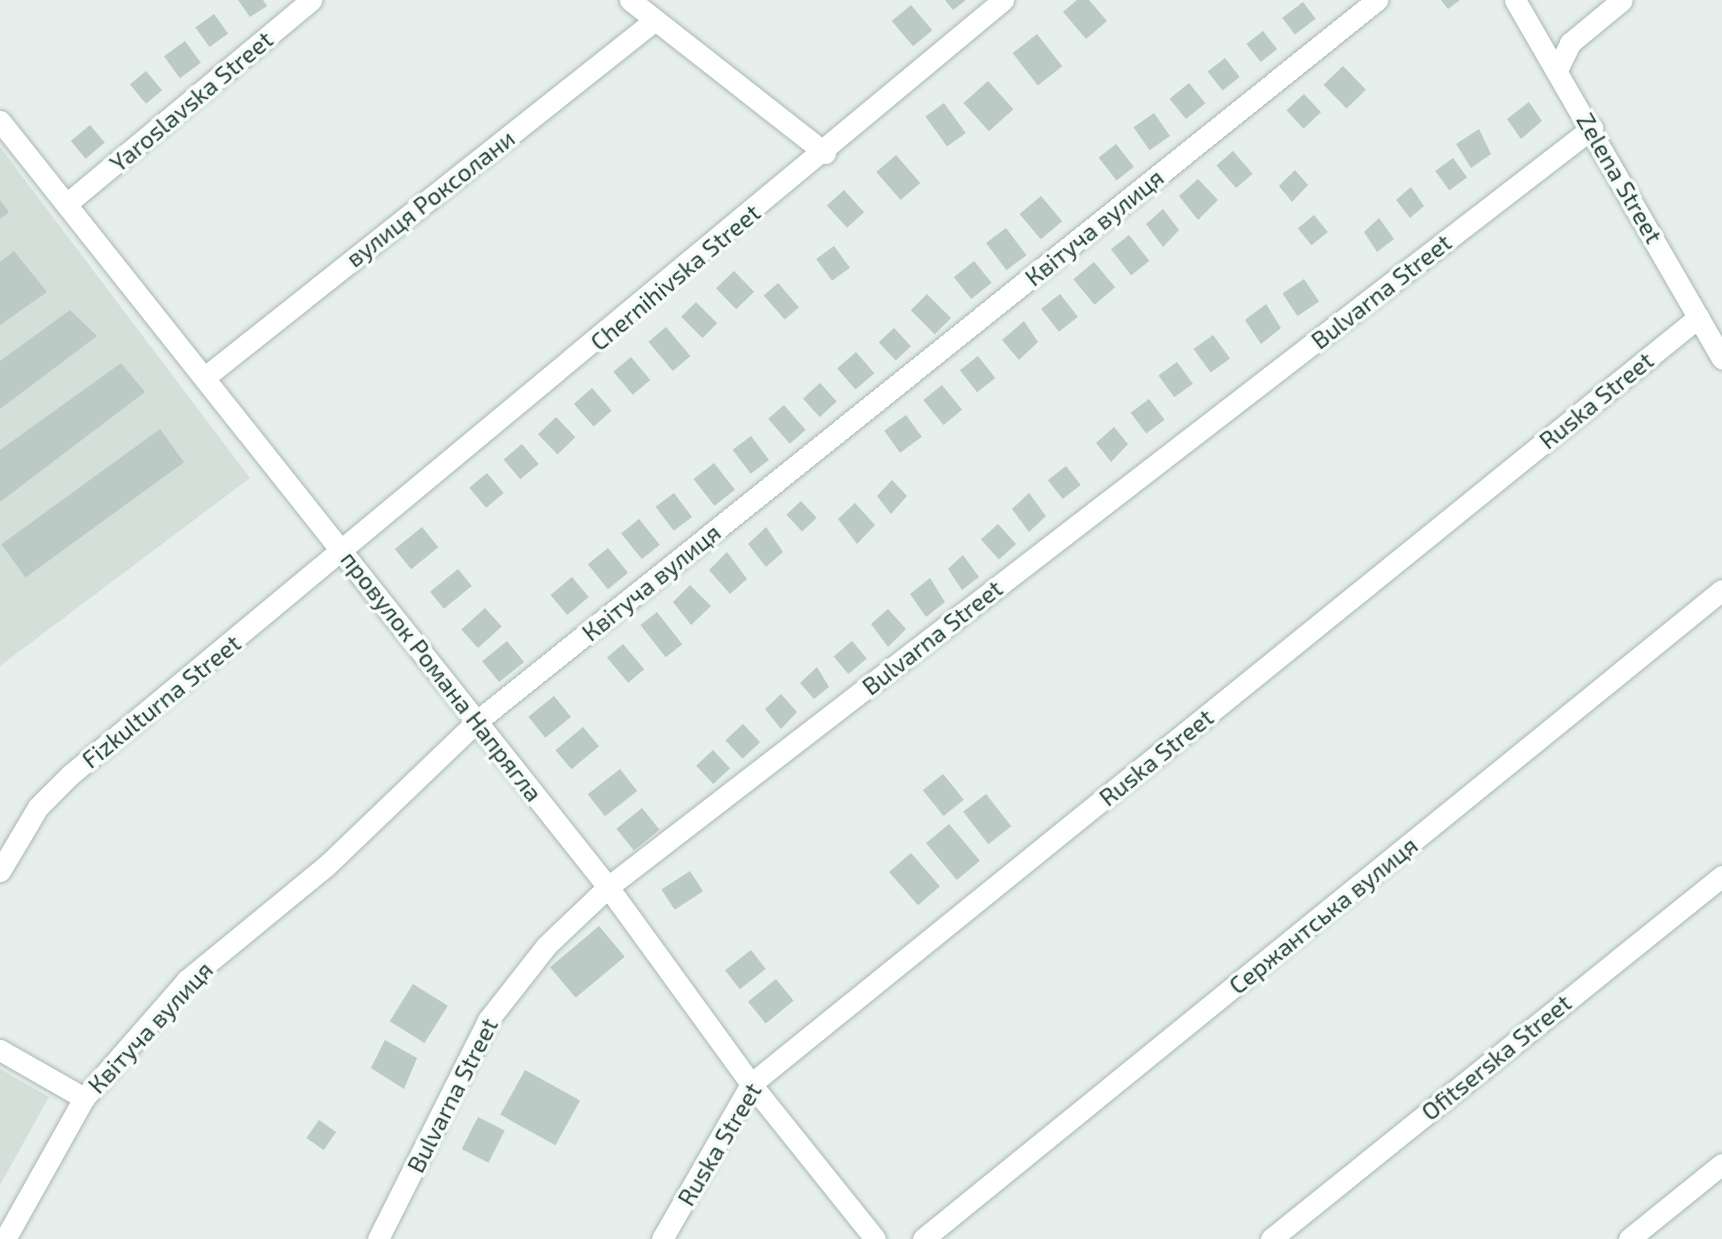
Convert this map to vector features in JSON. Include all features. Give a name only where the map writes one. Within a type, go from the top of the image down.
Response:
[{"type":"street","name":"Yaroslavska Street","points":[[70,201],[312,0]]},
{"type":"street","points":[[630,0],[825,153]]},
{"type":"street","name":"Chernihivska Street","points":[[345,551],[825,153],[1003,0]]},
{"type":"street","name":"Квітуча вулиця","points":[[5,1239],[9,1211],[83,1098],[187,980],[327,866],[476,722],[1377,0]]},
{"type":"street","name":"Zelena Street","points":[[1516,0],[1722,358]]},
{"type":"street","points":[[1557,71],[1570,43],[1622,0]]},
{"type":"street","name":"вулиця Роксолани","points":[[205,376],[655,20]]},
{"type":"street","name":"провулок Романа Напрягла","points":[[0,121],[70,201],[345,551],[476,722],[608,887],[751,1084],[876,1239]]},
{"type":"street","name":"Bulvarna Street","points":[[378,1239],[488,1020],[547,945],[608,887],[1592,128]]},
{"type":"street","name":"Ruska Street","points":[[663,1239],[751,1084],[1699,317]]},
{"type":"street","name":"Fizkulturna Street","points":[[0,871],[38,807],[69,775],[345,551]]},
{"type":"street","name":"Сержантська вулиця","points":[[923,1239],[1722,590]]},
{"type":"street","name":"Ofitserska Street","points":[[1271,1239],[1722,876]]},
{"type":"street","points":[[0,1050],[83,1098]]},
{"type":"street","points":[[1629,1239],[1722,1164]]},
{"type":"shaded area","points":[[0,147],[250,478],[0,666]]},
{"type":"shaded area","points":[[0,1069],[49,1097],[0,1185]]},
{"type":"building","points":[[238,0],[263,0],[267,6],[250,17]]},
{"type":"building","points":[[945,0],[966,0],[953,10]]},
{"type":"building","points":[[1077,0],[1089,0],[1107,21],[1086,39],[1063,12]]},
{"type":"building","points":[[1441,0],[1460,0],[1448,9]]},
{"type":"building","points":[[1303,2],[1316,19],[1295,34],[1282,18]]},
{"type":"building","points":[[911,5],[932,30],[913,46],[892,21]]},
{"type":"building","points":[[214,14],[228,33],[209,47],[195,28]]},
{"type":"building","points":[[1263,31],[1277,49],[1261,62],[1246,44]]},
{"type":"building","points":[[1037,34],[1062,66],[1038,85],[1013,53]]},
{"type":"building","points":[[185,41],[201,63],[180,78],[164,56]]},
{"type":"building","points":[[1225,58],[1240,77],[1222,90],[1208,72]]},
{"type":"building","points":[[1343,66],[1366,90],[1347,108],[1324,85]]},
{"type":"building","points":[[146,71],[162,90],[146,104],[130,84]]},
{"type":"building","points":[[988,81],[1013,109],[989,131],[963,103]]},
{"type":"building","points":[[1189,83],[1205,103],[1186,119],[1170,99]]},
{"type":"building","points":[[1304,94],[1321,112],[1303,129],[1286,110]]},
{"type":"building","points":[[1529,102],[1542,121],[1521,139],[1507,119]]},
{"type":"building","points":[[944,103],[966,133],[947,146],[925,117]]},
{"type":"building","points":[[1154,113],[1170,136],[1150,150],[1134,127]]},
{"type":"building","points":[[90,125],[105,143],[86,159],[71,141]]},
{"type":"building","points":[[1479,129],[1491,154],[1471,168],[1456,144]]},
{"type":"building","points":[[1116,144],[1134,167],[1117,180],[1099,158]]},
{"type":"building","points":[[1233,151],[1253,174],[1236,188],[1216,165]]},
{"type":"building","points":[[896,155],[920,183],[901,200],[876,172]]},
{"type":"building","points":[[1453,158],[1467,177],[1449,190],[1435,171]]},
{"type":"building","points":[[1295,170],[1308,185],[1292,202],[1279,186]]},
{"type":"building","points":[[1198,179],[1218,200],[1198,220],[1179,196]]},
{"type":"building","points":[[1411,187],[1424,206],[1410,218],[1396,200]]},
{"type":"building","points":[[844,190],[864,212],[847,228],[827,205]]},
{"type":"building","points":[[1041,196],[1062,221],[1041,239],[1020,214]]},
{"type":"building","points":[[0,200],[9,212],[0,219]]},
{"type":"building","points":[[1163,209],[1179,230],[1163,247],[1146,224]]},
{"type":"building","points":[[1314,215],[1328,232],[1312,245],[1298,228]]},
{"type":"building","points":[[1379,218],[1394,239],[1377,252],[1364,232]]},
{"type":"building","points":[[1006,228],[1026,255],[1006,270],[986,243]]},
{"type":"building","points":[[1129,235],[1149,261],[1131,275],[1111,249]]},
{"type":"building","points":[[834,246],[850,268],[832,281],[816,259]]},
{"type":"building","points":[[14,251],[47,292],[0,325],[0,262]]},
{"type":"building","points":[[974,261],[992,283],[971,299],[954,277]]},
{"type":"building","points":[[1094,262],[1115,287],[1095,305],[1073,279]]},
{"type":"building","points":[[734,271],[754,292],[736,309],[716,288]]},
{"type":"building","points":[[1304,279],[1319,301],[1298,316],[1282,294]]},
{"type":"building","points":[[778,283],[799,307],[785,320],[764,295]]},
{"type":"building","points":[[927,294],[951,318],[935,334],[911,310]]},
{"type":"building","points":[[1060,294],[1078,317],[1059,332],[1041,309]]},
{"type":"building","points":[[696,302],[717,323],[702,338],[681,317]]},
{"type":"building","points":[[1266,304],[1281,328],[1261,344],[1245,320]]},
{"type":"building","points":[[70,310],[97,336],[0,409],[0,361]]},
{"type":"building","points":[[1024,321],[1038,342],[1019,360],[1002,340]]},
{"type":"building","points":[[666,327],[690,356],[673,371],[648,342]]},
{"type":"building","points":[[894,328],[911,346],[896,361],[879,342]]},
{"type":"building","points":[[1213,335],[1230,358],[1211,373],[1194,349]]},
{"type":"building","points":[[856,352],[874,373],[856,390],[837,368]]},
{"type":"building","points":[[978,356],[995,378],[977,392],[960,370]]},
{"type":"building","points":[[631,357],[650,380],[633,395],[613,372]]},
{"type":"building","points":[[1177,362],[1193,384],[1174,397],[1158,376]]},
{"type":"building","points":[[121,363],[145,392],[0,502],[0,450]]},
{"type":"building","points":[[820,383],[837,402],[820,417],[803,398]]},
{"type":"building","points":[[942,385],[962,410],[943,425],[923,400]]},
{"type":"building","points":[[592,388],[612,411],[594,426],[574,404]]},
{"type":"building","points":[[1149,399],[1165,420],[1146,434],[1131,413]]},
{"type":"building","points":[[784,405],[806,430],[790,444],[768,419]]},
{"type":"building","points":[[906,415],[922,437],[900,453],[884,431]]},
{"type":"building","points":[[556,417],[575,437],[557,455],[538,434]]},
{"type":"building","points":[[1114,427],[1128,444],[1111,462],[1096,443]]},
{"type":"building","points":[[160,429],[184,462],[26,577],[1,544]]},
{"type":"building","points":[[751,436],[769,460],[751,474],[733,450]]},
{"type":"building","points":[[522,444],[539,464],[520,479],[504,459]]},
{"type":"building","points":[[714,463],[735,490],[714,506],[694,479]]},
{"type":"building","points":[[1066,466],[1081,485],[1063,499],[1048,480]]},
{"type":"building","points":[[487,473],[504,493],[486,508],[469,488]]},
{"type":"building","points":[[892,480],[907,496],[891,514],[877,496]]},
{"type":"building","points":[[674,493],[692,517],[674,531],[656,507]]},
{"type":"building","points":[[1029,493],[1046,516],[1029,532],[1012,509]]},
{"type":"building","points":[[801,501],[817,518],[802,531],[786,515]]},
{"type":"building","points":[[855,503],[875,525],[857,544],[838,519]]},
{"type":"building","points":[[639,519],[660,545],[642,559],[621,533]]},
{"type":"building","points":[[998,524],[1016,544],[999,559],[981,539]]},
{"type":"building","points":[[422,527],[438,547],[411,569],[395,549]]},
{"type":"building","points":[[766,527],[783,552],[766,567],[748,544]]},
{"type":"building","points":[[608,548],[628,573],[608,589],[588,564]]},
{"type":"building","points":[[727,552],[747,579],[730,594],[709,570]]},
{"type":"building","points":[[963,555],[979,577],[962,590],[948,569]]},
{"type":"building","points":[[458,569],[472,586],[444,609],[430,592]]},
{"type":"building","points":[[572,577],[589,597],[567,615],[551,595]]},
{"type":"building","points":[[930,578],[945,602],[926,617],[910,594]]},
{"type":"building","points":[[690,585],[711,606],[691,625],[673,602]]},
{"type":"building","points":[[485,608],[502,627],[478,648],[461,629]]},
{"type":"building","points":[[888,609],[906,629],[888,647],[871,624]]},
{"type":"building","points":[[657,612],[682,644],[666,657],[640,625]]},
{"type":"building","points":[[507,641],[524,662],[499,682],[482,661]]},
{"type":"building","points":[[852,641],[867,659],[848,674],[834,656]]},
{"type":"building","points":[[623,644],[644,669],[628,683],[607,657]]},
{"type":"building","points":[[817,667],[829,687],[814,699],[800,683]]},
{"type":"building","points":[[781,694],[797,712],[781,729],[765,709]]},
{"type":"building","points":[[554,696],[571,717],[545,738],[528,717]]},
{"type":"building","points":[[743,724],[760,742],[742,759],[725,740]]},
{"type":"building","points":[[583,727],[599,746],[571,769],[555,750]]},
{"type":"building","points":[[713,750],[730,768],[713,784],[696,766]]},
{"type":"building","points":[[620,769],[637,791],[605,816],[588,794]]},
{"type":"building","points":[[943,774],[964,800],[944,816],[923,790]]},
{"type":"building","points":[[986,794],[1011,826],[988,844],[963,812]]},
{"type":"building","points":[[642,808],[660,830],[634,851],[616,829]]},
{"type":"building","points":[[949,824],[980,861],[957,880],[926,843]]},
{"type":"building","points":[[911,853],[940,886],[918,905],[889,872]]},
{"type":"building","points":[[690,871],[703,891],[675,910],[661,890]]},
{"type":"building","points":[[599,926],[625,957],[576,998],[550,967]]},
{"type":"building","points":[[751,950],[766,969],[740,989],[725,970]]},
{"type":"building","points":[[776,979],[794,1001],[766,1023],[748,1002]]},
{"type":"building","points":[[413,984],[448,1006],[424,1043],[390,1021]]},
{"type":"building","points":[[385,1040],[417,1058],[404,1089],[371,1068]]},
{"type":"building","points":[[525,1070],[580,1101],[555,1145],[500,1115]]},
{"type":"building","points":[[478,1117],[505,1131],[488,1163],[462,1149]]},
{"type":"building","points":[[319,1120],[336,1132],[324,1150],[306,1138]]}]
